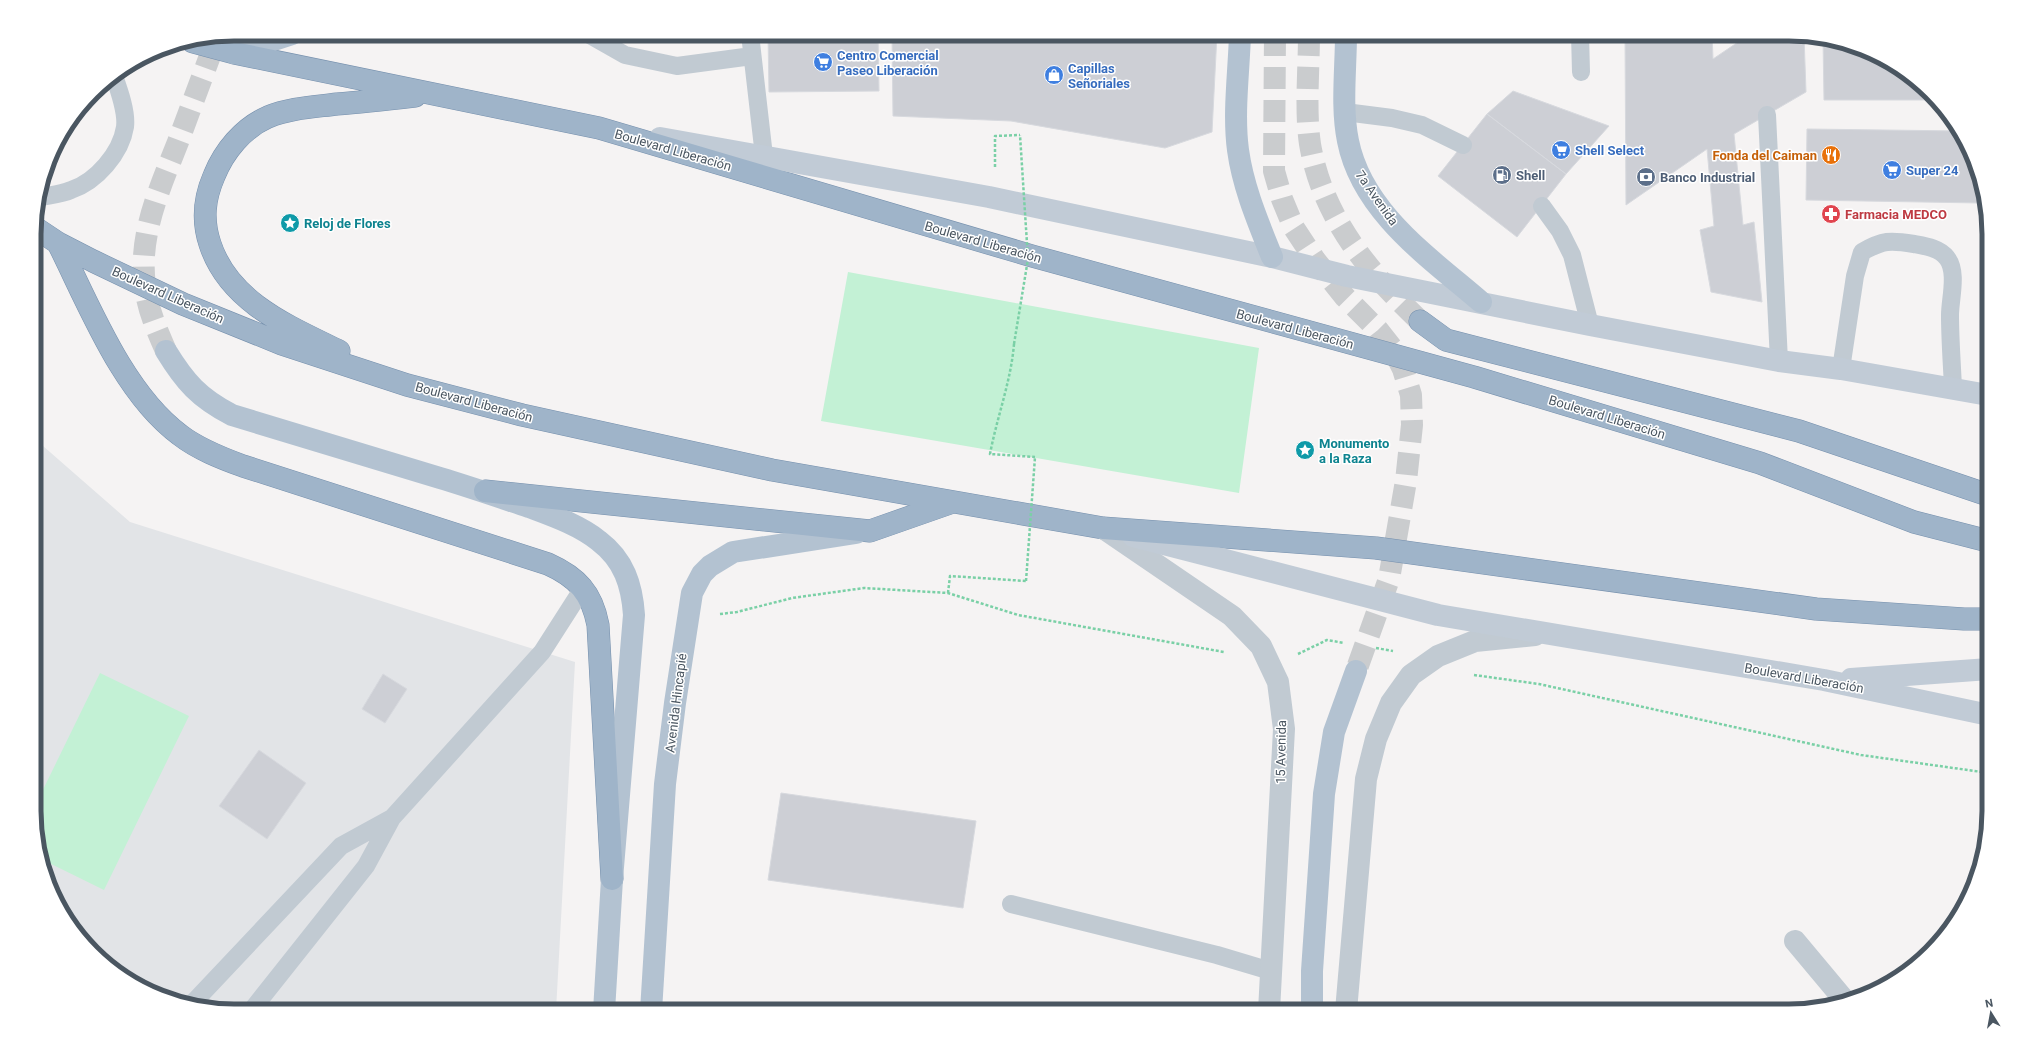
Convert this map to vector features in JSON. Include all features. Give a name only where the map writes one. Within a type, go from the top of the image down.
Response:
[{"type":"highway","name":"Boulevard Liberación","points":[[201,44],[234,53],[599,128],[1032,256],[1474,377],[1760,463],[1914,522],[1982,539]]},
{"type":"highway","points":[[407,385],[284,324],[247,298],[231,283],[220,268],[213,253],[204,218],[206,200],[218,165],[227,151],[249,130],[268,118],[289,110],[309,107],[436,94]]},
{"type":"highway","name":"Boulevard Liberación","points":[[41,232],[58,243],[183,304],[282,344],[407,385],[522,415],[772,470],[951,503],[1103,528],[1376,548],[1816,609],[1982,619]]},
{"type":"highway","points":[[58,243],[111,350],[136,388],[163,421],[180,435],[221,458],[243,466],[548,564],[572,577],[583,588],[596,614],[600,638],[605,765],[612,878]]},
{"type":"highway","points":[[1420,321],[1446,340],[1799,430],[1982,493]]},
{"type":"highway","points":[[485,491],[870,531],[951,503]]},
{"type":"main road","points":[[234,53],[271,41]]},
{"type":"main road","points":[[1240,41],[1237,130],[1238,148],[1249,198],[1272,257]]},
{"type":"main road","name":"7a Avenida","points":[[1346,41],[1345,112],[1348,140],[1354,162],[1363,181],[1393,223],[1423,252],[1482,302]]},
{"type":"main road","name":"Boulevard Liberación","points":[[599,128],[989,197],[1272,257],[1347,276],[1590,325],[1779,361],[1842,369],[1982,394]]},
{"type":"main road","points":[[166,351],[190,386],[216,407],[232,415],[485,491],[566,521],[600,541],[619,561],[630,585],[634,615],[612,878],[604,1004]]},
{"type":"main road","name":"Boulevard Liberación","points":[[1103,528],[1438,615],[1824,680],[1982,714]]},
{"type":"main road","name":"Avenida Hincapié","points":[[651,1004],[665,784],[687,618],[692,593],[696,583],[710,566],[733,552],[870,531]]},
{"type":"main road","points":[[1824,680],[1982,669]]},
{"type":"main road","points":[[1312,1004],[1312,971],[1324,794],[1334,732],[1356,671]]},
{"type":"street","name":"15 Avenida","points":[[1103,528],[1232,616],[1261,646],[1278,682],[1284,729],[1269,1004]]},
{"type":"street","points":[[1347,1004],[1366,778],[1376,738],[1391,703],[1410,675],[1438,656],[1475,641],[1545,634]]},
{"type":"street","points":[[1795,941],[1841,996]]},
{"type":"lane","points":[[601,41],[626,55],[677,66],[752,56]]},
{"type":"lane","points":[[751,41],[764,156]]},
{"type":"lane","points":[[1580,41],[1581,72]]},
{"type":"lane","points":[[45,196],[72,190],[97,174],[115,155],[125,127],[121,94],[116,81]]},
{"type":"lane","points":[[1345,112],[1392,118],[1422,125],[1463,145]]},
{"type":"lane","points":[[1767,115],[1779,361]]},
{"type":"lane","points":[[1542,206],[1560,231],[1572,255],[1590,325]]},
{"type":"lane","points":[[1842,369],[1854,276],[1862,252],[1878,243],[1894,241],[1928,246],[1937,250],[1947,258],[1951,269],[1950,314],[1953,388]]},
{"type":"lane","points":[[257,1004],[366,866],[392,818],[542,652],[583,588]]},
{"type":"lane","points":[[196,1000],[341,846],[392,818]]},
{"type":"lane","points":[[1011,904],[1217,955],[1271,971]]},
{"type":"path","points":[[948,593],[950,576],[1026,581],[1035,457],[990,454],[995,424],[1012,367],[1014,344],[1028,259],[1020,135],[995,136],[996,163]]},
{"type":"path","points":[[687,618],[737,612],[792,598],[864,588],[948,593],[1018,615],[1213,649],[1229,655]]},
{"type":"path","points":[[1296,655],[1327,640],[1347,643]]},
{"type":"path","points":[[1375,648],[1410,654],[1420,667]]},
{"type":"path","points":[[1472,675],[1539,684],[1861,755],[1982,772]]},
{"type":"shaded area","points":[[41,444],[130,522],[575,662],[556,1004],[221,1004],[172,994],[148,984],[127,972],[97,948],[73,918],[61,897],[51,873],[45,849],[41,824]]},
{"type":"green space","points":[[848,272],[1259,348],[1239,493],[821,421]]},
{"type":"green space","points":[[100,673],[189,716],[104,890],[48,863],[41,824],[41,794]]},
{"type":"building","name":"Centro Comercial Paseo Liberación","points":[[768,41],[878,41],[879,91],[769,92]]},
{"type":"building","name":"Capillas Señoriales","points":[[892,41],[1217,41],[1212,132],[1165,148],[1011,121],[893,116]]},
{"type":"building","name":"Banco Industrial","points":[[1625,41],[1712,41],[1713,59],[1740,41],[1804,41],[1806,92],[1734,134],[1743,225],[1754,222],[1762,302],[1711,292],[1700,230],[1714,226],[1707,149],[1626,205]]},
{"type":"building","points":[[1823,44],[1851,51],[1875,61],[1907,81],[1928,100],[1824,100]]},
{"type":"building","name":"Shell Select","points":[[1513,91],[1609,126],[1566,174],[1487,114]]},
{"type":"building","name":"Shell","points":[[1487,114],[1566,174],[1517,237],[1438,176]]},
{"type":"building","name":"Super 24","points":[[1807,129],[1952,131],[1962,148],[1972,172],[1979,203],[1806,200]]},
{"type":"building","points":[[383,674],[407,689],[385,723],[362,709]]},
{"type":"building","points":[[259,750],[306,783],[267,839],[219,806]]},
{"type":"building","points":[[781,793],[976,821],[963,908],[768,880]]},
{"type":"tunnel","points":[[1275,41],[1274,171],[1282,199],[1294,228],[1315,260],[1345,297],[1378,330],[1393,349],[1403,369],[1411,395],[1412,425],[1406,481],[1389,579],[1356,671]]},
{"type":"tunnel","points":[[1309,41],[1307,103],[1310,144],[1316,170],[1325,195],[1336,219],[1350,241],[1383,283],[1420,321]]},
{"type":"tunnel","points":[[166,351],[153,319],[146,294],[144,266],[145,248],[152,212],[158,194],[215,42]]},
{"type":"place","name":"Centro Comercial Paseo Liberación","points":[[823,62]]},
{"type":"place","name":"Capillas Señoriales","points":[[1054,75]]},
{"type":"place","name":"Shell Select","points":[[1561,150]]},
{"type":"place","name":"Fonda del Caiman","points":[[1831,155]]},
{"type":"place","name":"Super 24","points":[[1892,170]]},
{"type":"place","name":"Shell","points":[[1502,175]]},
{"type":"place","name":"Banco Industrial","points":[[1646,177]]},
{"type":"place","name":"Farmacia MEDCO","points":[[1831,214]]},
{"type":"place","name":"Reloj de Flores","points":[[290,223]]},
{"type":"place","name":"Monumento a la Raza","points":[[1305,450]]}]
